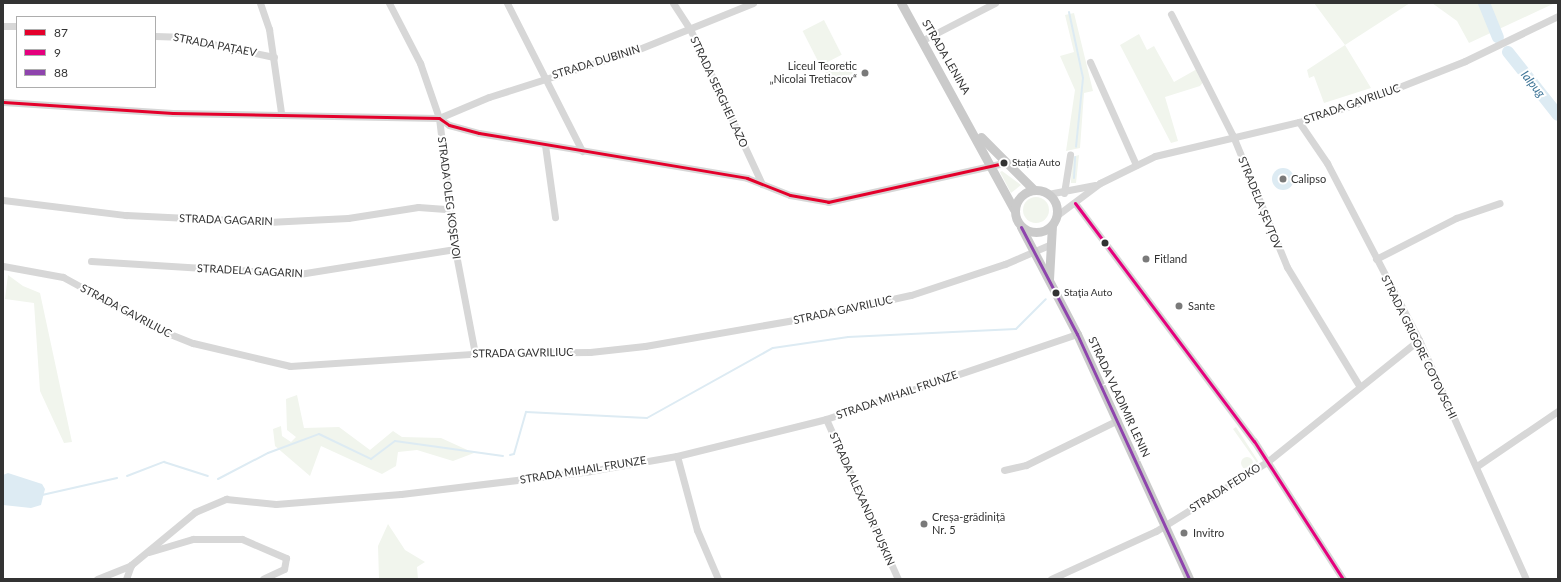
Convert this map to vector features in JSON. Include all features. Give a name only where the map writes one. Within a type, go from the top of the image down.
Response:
[{"type":"main road","name":"STRADA LENINA","points":[[902,3],[970,124]]},
{"type":"main road","points":[[970,124],[1004,163],[1034,190],[1048,194],[1056,204],[1056,216],[1052,225],[1049,245],[1049,280]]},
{"type":"main road","points":[[970,124],[1014,209],[1021,227],[1033,232],[1052,225]]},
{"type":"main road","points":[[1014,209],[1020,196],[1034,190]]},
{"type":"main road","name":"STRADA VLADIMIR LENIN","points":[[1021,227],[1077,334],[1118,420],[1164,526],[1189,579]]},
{"type":"street","points":[[260,3],[274,57],[281,112]]},
{"type":"street","name":"STRADA OLEG KOŞEVOI","points":[[389,3],[420,63],[438,118],[455,249],[475,354]]},
{"type":"street","points":[[507,3],[543,79],[582,151]]},
{"type":"street","name":"STRADA SERGHEI LAZO","points":[[673,3],[690,30],[762,184]]},
{"type":"street","name":"STRADA DUBININ","points":[[438,118],[543,79],[639,49],[690,30],[753,3]]},
{"type":"street","points":[[923,40],[995,3]]},
{"type":"street","name":"STRADELA ȘEVȚOV","points":[[1171,14],[1233,136],[1287,267],[1360,387]]},
{"type":"street","name":"STRADA GAVRILIUC","points":[[1056,216],[1100,183],[1136,164],[1187,146],[1299,122],[1409,84],[1558,16]]},
{"type":"street","points":[[3,26],[16,26]]},
{"type":"street","name":"STRADA PAȚAEV","points":[[156,36],[178,37],[274,57]]},
{"type":"street","points":[[1090,62],[1136,164]]},
{"type":"street","points":[[3,102],[173,113],[281,112],[438,118],[456,128],[762,184],[790,195],[828,202],[993,168],[1004,163]]},
{"type":"street","name":"STRADA GRIGORE COTOVSCHI","points":[[1299,122],[1327,163],[1418,340],[1477,466],[1526,579]]},
{"type":"street","points":[[545,145],[555,218]]},
{"type":"street","points":[[1064,193],[1070,154]]},
{"type":"street","name":"STRADA GAVRILIUC","points":[[1048,194],[1064,193],[1100,183]]},
{"type":"street","name":"STRADA GAGARIN","points":[[3,200],[126,215],[263,222],[348,218],[412,207],[449,209]]},
{"type":"street","points":[[1074,203],[1268,462],[1343,579]]},
{"type":"street","points":[[1376,259],[1456,218],[1500,203]]},
{"type":"street","name":"STRADA GAVRILIUC","points":[[3,266],[51,273],[160,330],[250,360],[290,366],[475,354],[609,351],[806,318],[911,295],[1049,245]]},
{"type":"street","name":"STRADELA GAGARIN","points":[[91,260],[299,274],[455,249]]},
{"type":"street","name":"STRADA MIHAIL FRUNZE","points":[[97,579],[132,565],[195,512],[226,499],[276,504],[408,493],[590,471],[677,456],[826,419],[1077,334]]},
{"type":"street","name":"STRADA FEDKO","points":[[1051,579],[1164,526],[1268,462],[1418,340]]},
{"type":"street","points":[[1477,466],[1558,411]]},
{"type":"street","name":"STRADA ALEXANDR PUȘKIN","points":[[826,419],[898,579]]},
{"type":"street","points":[[1004,470],[1026,464],[1118,420]]},
{"type":"street","points":[[677,456],[697,530],[718,579]]},
{"type":"street","points":[[142,556],[193,539],[242,539],[286,558],[284,569],[263,579]]},
{"type":"street","points":[[126,579],[132,565]]},
{"type":"shaded area","points":[[1314,3],[1410,3],[1345,45]]},
{"type":"shaded area","points":[[1432,3],[1555,3],[1469,43],[1457,21]]},
{"type":"shaded area","points":[[1074,13],[1093,91],[1084,93],[1080,148],[1066,151],[1075,90],[1060,56],[1074,52],[1065,15]]},
{"type":"shaded area","points":[[824,20],[842,55],[820,66],[803,31]]},
{"type":"shaded area","points":[[1139,34],[1147,50],[1154,46],[1174,82],[1197,69],[1204,81],[1200,86],[1165,97],[1178,141],[1171,143],[1120,45]]},
{"type":"shaded area","points":[[1345,45],[1371,88],[1324,103],[1314,76],[1309,78],[1307,70]]},
{"type":"shaded area","points":[[846,60],[853,73],[832,85],[825,71]]},
{"type":"shaded area","points":[[1079,155],[1076,183],[1071,183],[1072,157]]},
{"type":"shaded area","name":"Calipso","points":[[1283,168],[1291,171],[1294,179],[1291,187],[1283,190],[1275,187],[1272,179],[1275,171]]},
{"type":"shaded area","points":[[1002,171],[1021,185],[1011,193],[1000,172]]},
{"type":"shaded area","points":[[1036,197],[1045,201],[1049,210],[1045,219],[1036,223],[1027,219],[1023,210],[1027,201]]},
{"type":"shaded area","points":[[8,275],[23,286],[40,293],[72,442],[64,443],[40,391],[34,303],[5,299]]},
{"type":"shaded area","points":[[297,395],[304,428],[339,427],[370,450],[393,431],[402,437],[441,438],[474,453],[453,461],[417,450],[398,452],[396,466],[382,474],[321,446],[310,476],[275,446],[273,429],[281,426],[282,436],[291,442],[296,437],[287,430],[286,399]]},
{"type":"shaded area","points":[[1236,427],[1258,461],[1257,463],[1233,429]]},
{"type":"shaded area","points":[[1247,457],[1251,459],[1253,463],[1251,467],[1247,469],[1243,467],[1241,463],[1243,459]]},
{"type":"shaded area","points":[[8,473],[42,484],[45,489],[41,505],[31,508],[3,505],[3,475]]},
{"type":"shaded area","points":[[388,524],[405,550],[425,562],[417,567],[418,579],[379,579],[378,546]]},
{"type":"waterway","name":"Ialpug","points":[[1484,3],[1498,37]]},
{"type":"waterway","points":[[1069,12],[1083,78],[1076,147]]},
{"type":"waterway","name":"Ialpug","points":[[1508,52],[1558,115]]},
{"type":"waterway","points":[[1074,178],[1075,157]]},
{"type":"waterway","points":[[510,455],[514,454],[526,412],[647,418],[773,348],[848,337],[1016,329],[1046,299]]},
{"type":"waterway","points":[[218,479],[268,453],[319,434],[371,459],[395,441],[503,456]]},
{"type":"waterway","points":[[127,476],[164,462],[208,476]]},
{"type":"waterway","points":[[42,495],[117,478]]},
{"type":"transit line","name":"87","points":[[3,102],[173,113],[439,118],[449,125],[479,133],[747,178],[790,195],[828,202],[1004,163]]},
{"type":"transit line","name":"9","points":[[1075,203],[1254,441],[1343,579]]},
{"type":"transit line","name":"88","points":[[1021,227],[1077,334],[1189,579]]},
{"type":"place","name":"Liceul Teoretic „Nicolai Tretiacov“","points":[[865,73]]},
{"type":"place","name":"Stația Auto","points":[[1004,163]]},
{"type":"place","name":"Calipso","points":[[1283,179]]},
{"type":"place","name":"Fitland","points":[[1146,259]]},
{"type":"place","name":"Staţia Auto","points":[[1056,293]]},
{"type":"place","name":"Sante","points":[[1179,306]]},
{"type":"place","name":"Creșa-grădiniță Nr. 5","points":[[924,524]]},
{"type":"place","name":"Invitro","points":[[1184,533]]}]
